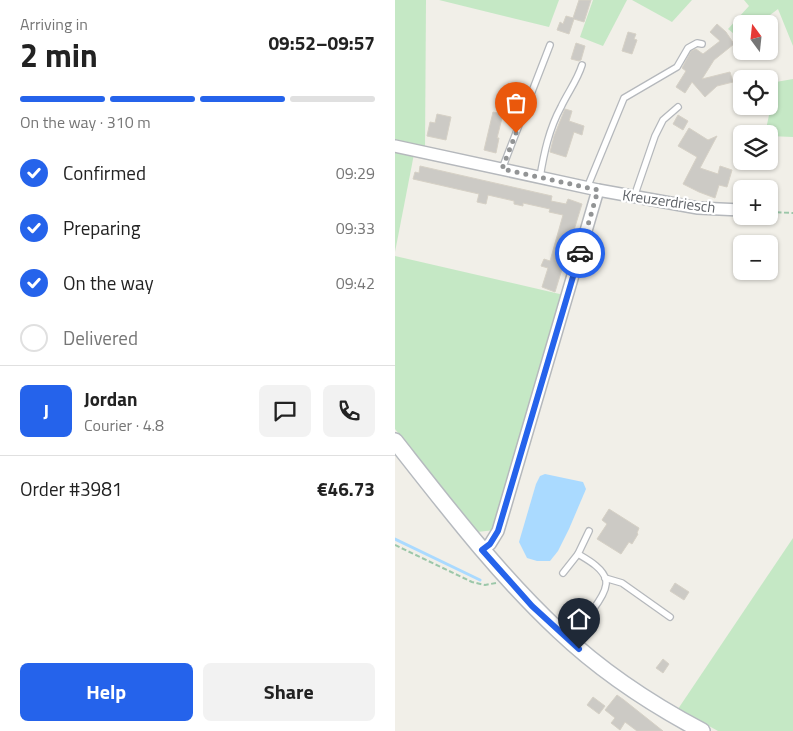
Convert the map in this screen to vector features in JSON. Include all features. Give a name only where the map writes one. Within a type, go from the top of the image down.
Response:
[{"type":"main road","points":[[395,441],[482,550],[532,606],[590,658],[642,696],[702,731]]},
{"type":"street","name":"Kreuzerdriesch","points":[[395,146],[634,197],[698,208],[733,210]]},
{"type":"street","points":[[482,550],[490,544],[498,531],[593,189]]},
{"type":"lane","points":[[593,189],[624,98],[677,67],[688,48],[697,43],[702,44]]},
{"type":"lane","points":[[502,169],[550,45]]},
{"type":"lane","points":[[540,178],[547,138],[561,106],[576,82],[583,65]]},
{"type":"lane","points":[[634,197],[655,136],[663,120],[678,107]]},
{"type":"lane","points":[[563,572],[578,554],[589,531]]},
{"type":"lane","points":[[568,640],[603,596],[606,586],[605,578],[593,563],[578,554]]},
{"type":"lane","points":[[605,578],[621,583],[670,617]]},
{"type":"path","points":[[778,212],[793,213]]},
{"type":"path","points":[[395,545],[472,582],[485,585],[499,582]]},
{"type":"green space","points":[[395,0],[426,0],[425,149],[395,143]]},
{"type":"green space","points":[[439,0],[559,0],[549,27]]},
{"type":"green space","points":[[593,0],[627,0],[603,46],[580,37]]},
{"type":"green space","points":[[632,0],[692,0],[672,22]]},
{"type":"green space","points":[[744,0],[793,0],[793,46],[778,9],[770,15],[741,15],[749,6]]},
{"type":"green space","points":[[733,24],[733,33],[728,29]]},
{"type":"green space","points":[[793,79],[793,137],[778,136],[778,125],[767,125],[769,115],[778,115],[778,82]]},
{"type":"green space","points":[[395,150],[414,154],[395,252]]},
{"type":"green space","points":[[395,256],[564,295],[495,530],[477,532],[395,429]]},
{"type":"green space","points":[[793,538],[793,731],[718,731],[678,709]]},
{"type":"water","points":[[545,474],[583,482],[586,489],[558,551],[550,561],[537,561],[527,558],[519,542],[536,484],[540,476]]},
{"type":"building","points":[[579,0],[591,0],[584,22],[574,19],[569,34],[557,30],[560,22],[563,24],[566,16],[573,18]]},
{"type":"building","points":[[717,24],[726,32],[733,45],[714,60],[702,79],[730,72],[733,82],[717,86],[705,97],[692,82],[685,93],[676,87],[686,71],[682,68],[691,51],[696,49],[703,54],[720,41],[710,32]]},
{"type":"building","points":[[628,32],[636,34],[634,39],[637,40],[632,54],[622,51]]},
{"type":"building","points":[[576,43],[585,46],[579,61],[571,59]]},
{"type":"building","points":[[565,109],[572,111],[569,121],[584,126],[582,135],[574,132],[566,157],[550,152]]},
{"type":"building","points":[[493,112],[503,114],[497,138],[499,138],[496,153],[484,150]]},
{"type":"building","points":[[437,114],[451,117],[446,140],[427,136],[430,122],[435,123]]},
{"type":"building","points":[[678,115],[688,121],[683,130],[673,124]]},
{"type":"building","points":[[689,128],[708,140],[717,136],[700,168],[718,174],[720,166],[732,170],[727,187],[719,185],[715,198],[683,184],[697,157],[678,146]]},
{"type":"building","points":[[420,166],[552,196],[551,201],[566,204],[568,199],[582,204],[555,292],[542,287],[548,268],[541,266],[544,259],[550,261],[563,215],[549,212],[550,209],[523,203],[523,206],[514,204],[514,201],[488,195],[486,204],[477,202],[479,194],[413,179],[415,172],[419,173]]},
{"type":"building","points":[[609,509],[639,528],[632,544],[629,542],[621,554],[597,539],[607,524],[602,520]]},
{"type":"building","points":[[675,583],[689,592],[684,600],[670,591]]},
{"type":"building","points":[[663,659],[669,664],[663,673],[656,668]]},
{"type":"building","points":[[617,695],[663,731],[637,731],[625,722],[620,730],[611,723],[615,718],[605,710]]},
{"type":"building","points":[[593,697],[605,706],[599,714],[587,705]]},
{"type":"waterway","points":[[395,539],[480,580]]},
{"type":"way so far","points":[[516,133],[502,169],[598,190],[580,253]]},
{"type":"route","points":[[579,649],[532,606],[482,550],[490,544],[498,531],[580,253]]}]
